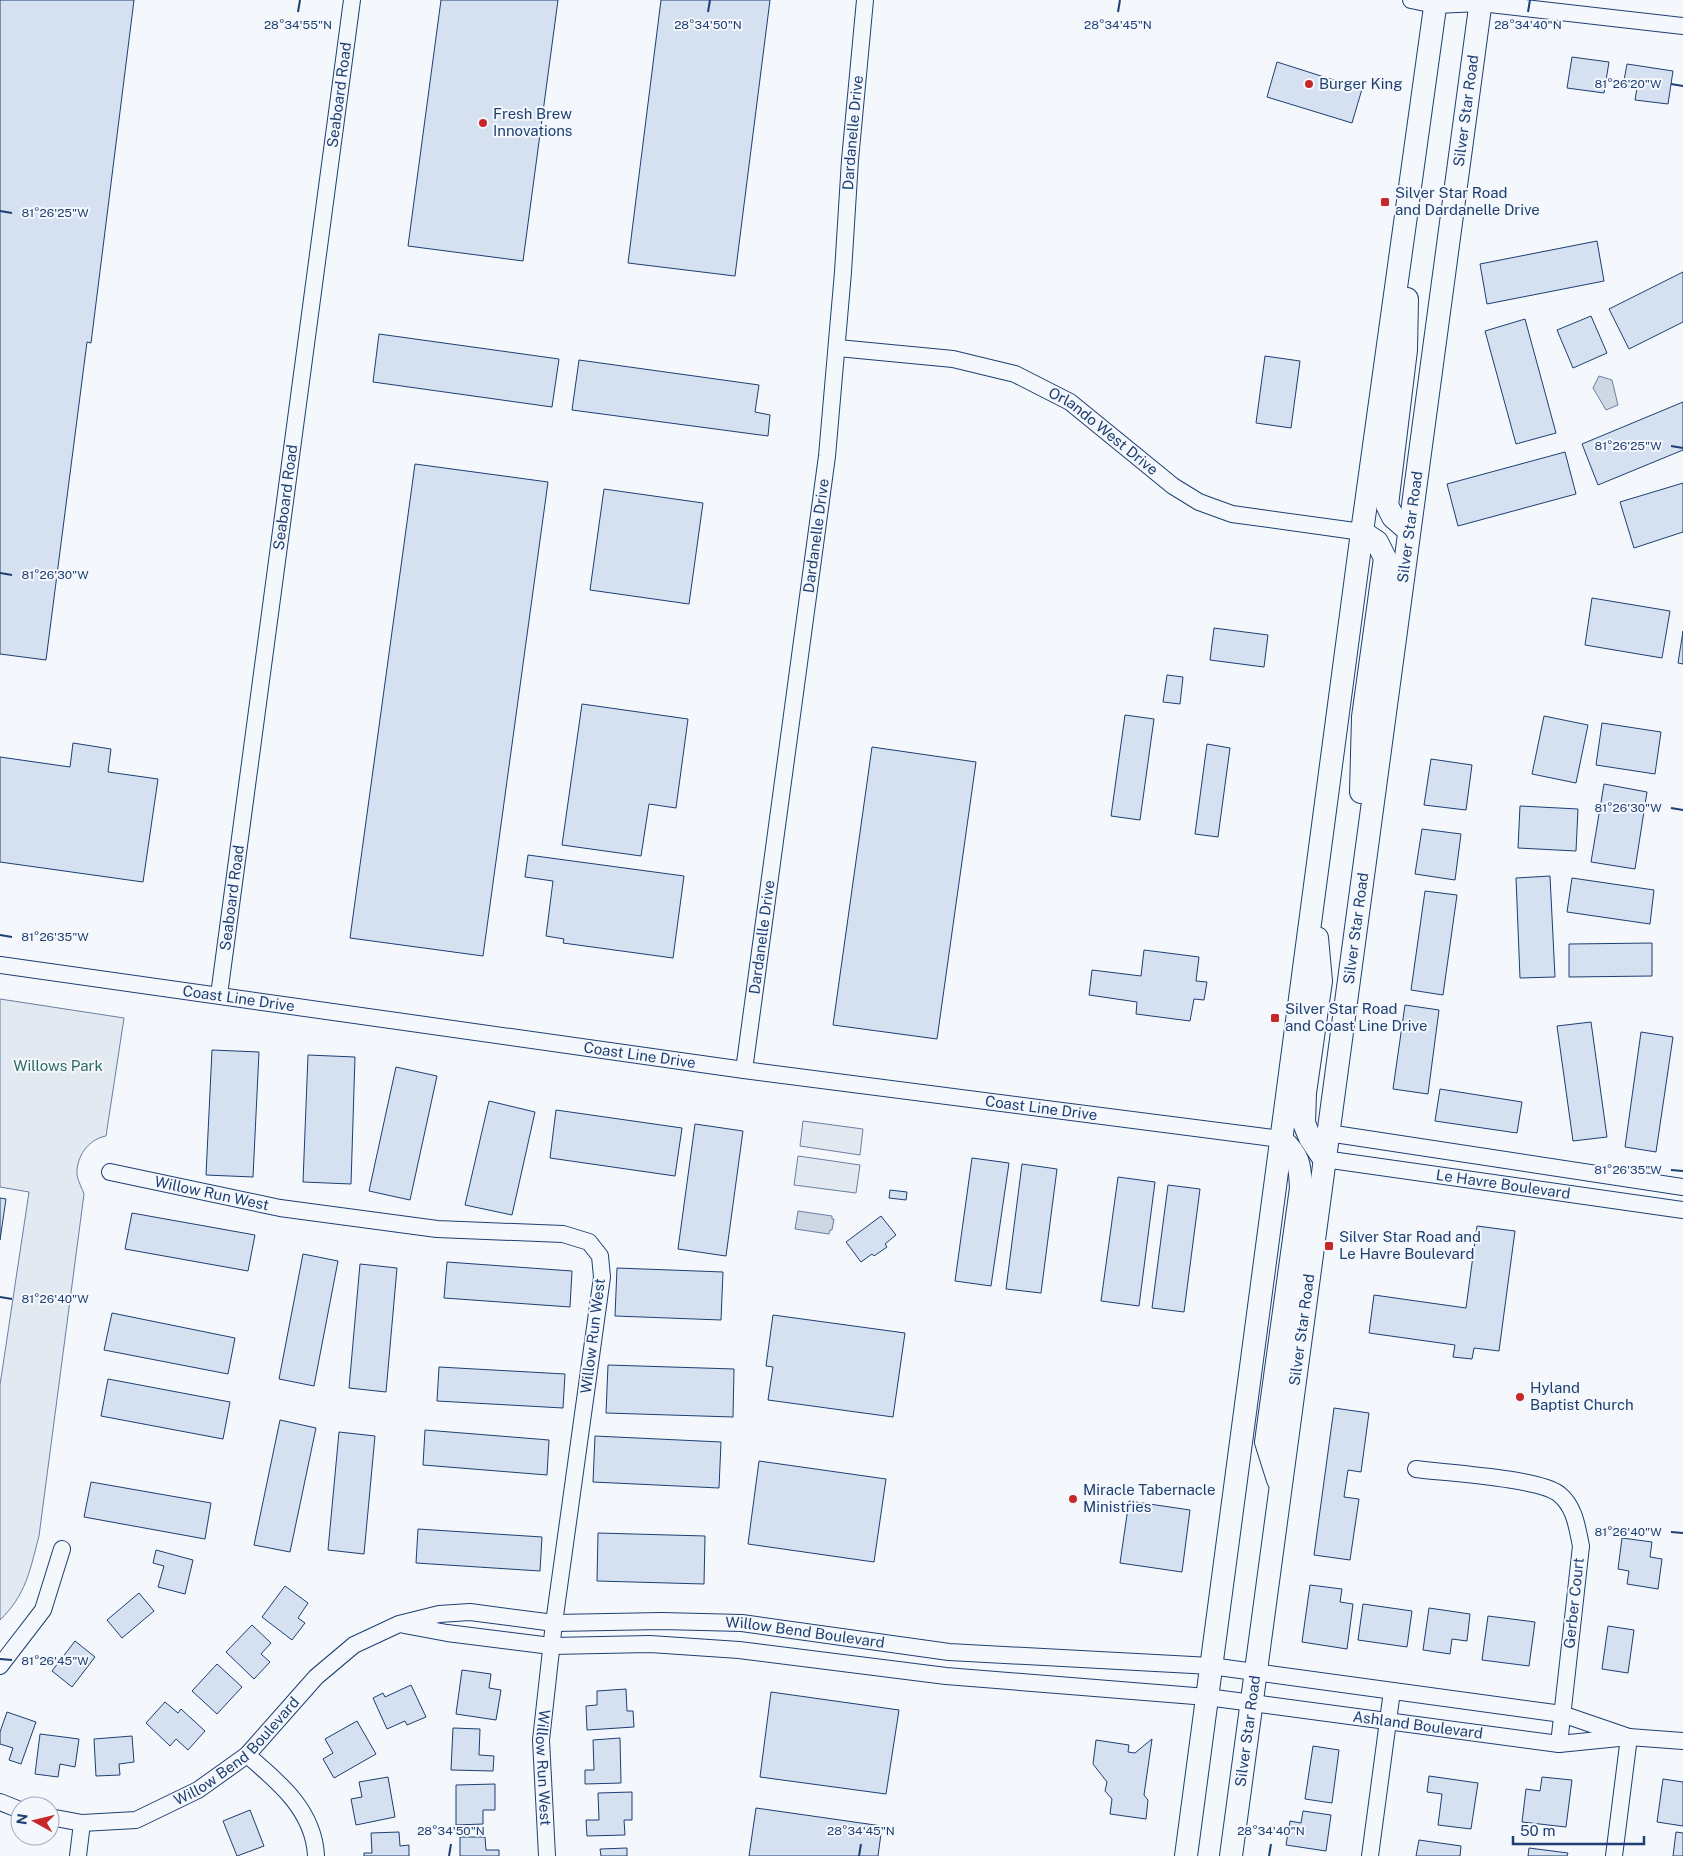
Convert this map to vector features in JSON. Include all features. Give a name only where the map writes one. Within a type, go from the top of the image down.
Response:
[{"type":"main road","name":"Silver Star Road","points":[[1231,1856],[1480,1]]},
{"type":"main road","points":[[1186,1856],[1362,532],[1436,2]]},
{"type":"main road","points":[[1409,531],[1393,517],[1387,505],[1406,350],[1410,188]]},
{"type":"main road","points":[[1358,908],[1363,717],[1385,558],[1377,542],[1362,532]]},
{"type":"main road","points":[[1314,894],[1320,982],[1305,1093],[1304,1123],[1310,1138],[1324,1159]]},
{"type":"main road","points":[[1280,1485],[1266,1442],[1301,1188],[1300,1166],[1294,1151],[1281,1139]]},
{"type":"street","name":"Seaboard Road","points":[[219,995],[352,0]]},
{"type":"street","name":"Dardanelle Drive","points":[[744,1070],[796,697],[827,456],[838,348],[850,160],[865,0]]},
{"type":"street","points":[[1411,0],[1436,2],[1480,1],[1683,26]]},
{"type":"street","name":"Orlando West Drive","points":[[838,348],[953,359],[1015,374],[1070,402],[1173,486],[1199,502],[1232,514],[1362,532]]},
{"type":"street","name":"Coast Line Drive","points":[[0,965],[744,1070],[1281,1139]]},
{"type":"street","name":"Le Havre Boulevard","points":[[1328,1133],[1683,1187]]},
{"type":"street","name":"Le Havre Boulevard","points":[[1324,1159],[1683,1210]]},
{"type":"street","name":"Willow Run West","points":[[110,1172],[280,1208],[438,1229],[563,1234],[589,1242],[600,1256],[602,1277],[554,1623],[541,1740],[547,1856]]},
{"type":"street","name":"Gerber Court","points":[[1416,1469],[1532,1483],[1558,1494],[1574,1514],[1581,1546],[1559,1744]]},
{"type":"street","points":[[0,1666],[5,1663],[43,1610],[62,1549]]},
{"type":"street","name":"Willow Bend Boulevard","points":[[60,1819],[82,1823],[136,1820],[198,1790],[247,1755],[316,1677],[354,1645],[399,1624],[438,1614],[470,1612],[554,1623],[662,1621],[742,1623],[949,1652],[1211,1666]]},
{"type":"street","name":"Willow Bend Boulevard","points":[[399,1624],[447,1633],[551,1646],[650,1644],[739,1650],[946,1676],[1207,1697]]},
{"type":"street","name":"Ashland Boulevard","points":[[1211,1666],[1562,1714],[1629,1737]]},
{"type":"street","points":[[1370,1856],[1392,1691]]},
{"type":"street","name":"Ashland Boulevard","points":[[1207,1697],[1559,1744],[1629,1737],[1683,1741]]},
{"type":"street","points":[[1614,1856],[1629,1737]]},
{"type":"street","points":[[247,1755],[287,1790],[311,1826],[316,1856]]},
{"type":"street","points":[[78,1856],[82,1823]]},
{"type":"green space","name":"Willows Park","points":[[0,999],[124,1018],[106,1136],[89,1145],[81,1155],[77,1168],[77,1175],[84,1194],[39,1536],[26,1581],[16,1601],[0,1620],[0,1385],[29,1192],[0,1187]]},
{"type":"green space","points":[[803,1121],[863,1129],[860,1155],[800,1146]]},
{"type":"green space","points":[[798,1156],[860,1165],[856,1193],[794,1185]]},
{"type":"shaded area","points":[[1599,376],[1612,380],[1618,405],[1606,410],[1593,388]]},
{"type":"shaded area","points":[[798,1211],[832,1216],[832,1219],[834,1219],[832,1230],[830,1230],[829,1234],[795,1229]]},
{"type":"building","points":[[0,0],[134,0],[91,343],[87,342],[46,660],[0,654]]},
{"type":"building","name":"Fresh Brew Innovations","points":[[441,0],[558,0],[523,261],[408,246]]},
{"type":"building","points":[[661,0],[770,0],[735,276],[628,263]]},
{"type":"building","points":[[1572,57],[1609,62],[1604,93],[1567,88]]},
{"type":"building","points":[[1277,62],[1362,89],[1352,123],[1267,97]]},
{"type":"building","points":[[1627,64],[1673,71],[1668,104],[1635,100],[1637,88],[1623,86]]},
{"type":"building","points":[[1597,241],[1604,281],[1487,304],[1480,264]]},
{"type":"building","points":[[1683,272],[1683,322],[1629,349],[1609,309]]},
{"type":"building","points":[[1591,316],[1607,353],[1573,368],[1557,330]]},
{"type":"building","points":[[1525,319],[1556,433],[1516,444],[1485,331]]},
{"type":"building","points":[[379,334],[559,359],[552,407],[373,382]]},
{"type":"building","points":[[1265,356],[1300,361],[1291,428],[1256,423]]},
{"type":"building","points":[[579,360],[759,385],[755,412],[770,415],[768,436],[572,410]]},
{"type":"building","points":[[1683,402],[1683,450],[1598,485],[1582,444]]},
{"type":"building","points":[[1565,452],[1576,494],[1458,526],[1447,484]]},
{"type":"building","points":[[415,464],[548,482],[483,956],[350,938]]},
{"type":"building","points":[[1683,483],[1683,532],[1634,548],[1620,502]]},
{"type":"building","points":[[604,489],[703,503],[689,604],[590,590]]},
{"type":"building","points":[[1592,598],[1670,611],[1662,658],[1585,645]]},
{"type":"building","points":[[1214,628],[1268,635],[1264,667],[1210,660]]},
{"type":"building","points":[[1683,631],[1683,664],[1678,663]]},
{"type":"building","points":[[1167,675],[1183,677],[1180,704],[1163,702]]},
{"type":"building","points":[[582,704],[688,719],[676,808],[649,804],[641,856],[562,845]]},
{"type":"building","points":[[1125,715],[1154,719],[1140,820],[1111,816]]},
{"type":"building","points":[[1544,716],[1588,725],[1576,783],[1532,774]]},
{"type":"building","points":[[1602,723],[1661,732],[1655,774],[1596,765]]},
{"type":"building","points":[[73,743],[111,749],[108,772],[158,779],[143,882],[0,862],[0,757],[70,767]]},
{"type":"building","points":[[1207,744],[1230,748],[1218,837],[1195,834]]},
{"type":"building","points":[[872,747],[976,762],[937,1039],[833,1025]]},
{"type":"building","points":[[1431,759],[1472,765],[1466,810],[1424,805]]},
{"type":"building","points":[[1604,784],[1647,792],[1635,869],[1591,862]]},
{"type":"building","points":[[1520,806],[1578,809],[1576,851],[1518,848]]},
{"type":"building","points":[[1422,829],[1461,834],[1455,880],[1415,874]]},
{"type":"building","points":[[528,855],[684,876],[673,958],[563,943],[564,939],[546,936],[553,881],[525,877]]},
{"type":"building","points":[[1550,876],[1555,977],[1520,978],[1516,878]]},
{"type":"building","points":[[1572,878],[1654,890],[1650,924],[1567,912]]},
{"type":"building","points":[[1425,891],[1457,895],[1443,995],[1411,990]]},
{"type":"building","points":[[1652,943],[1652,976],[1569,977],[1569,944]]},
{"type":"building","points":[[1144,950],[1199,957],[1196,981],[1207,982],[1204,1000],[1194,999],[1190,1021],[1136,1014],[1137,1002],[1089,995],[1092,970],[1141,976]]},
{"type":"building","points":[[1405,1005],[1439,1010],[1428,1094],[1393,1089]]},
{"type":"building","points":[[1591,1022],[1607,1137],[1573,1141],[1557,1026]]},
{"type":"building","points":[[1641,1032],[1673,1037],[1656,1152],[1625,1147]]},
{"type":"building","points":[[212,1050],[259,1052],[253,1177],[206,1175]]},
{"type":"building","points":[[308,1055],[355,1057],[351,1184],[303,1182]]},
{"type":"building","points":[[396,1067],[437,1076],[410,1200],[369,1191]]},
{"type":"building","points":[[1440,1089],[1522,1102],[1517,1133],[1435,1121]]},
{"type":"building","points":[[489,1101],[535,1112],[512,1215],[465,1205]]},
{"type":"building","points":[[556,1110],[682,1128],[675,1176],[550,1158]]},
{"type":"building","points":[[695,1124],[743,1131],[726,1256],[678,1249]]},
{"type":"building","points":[[972,1158],[1009,1163],[991,1286],[955,1281]]},
{"type":"building","points":[[1022,1164],[1057,1169],[1041,1293],[1006,1289]]},
{"type":"building","points":[[1118,1177],[1155,1182],[1139,1306],[1101,1301]]},
{"type":"building","points":[[1168,1185],[1200,1189],[1184,1312],[1152,1308]]},
{"type":"building","points":[[890,1190],[907,1192],[906,1200],[889,1198]]},
{"type":"building","points":[[0,1198],[6,1199],[0,1240]]},
{"type":"building","points":[[132,1213],[255,1235],[248,1271],[125,1249]]},
{"type":"building","points":[[881,1216],[896,1235],[885,1244],[887,1247],[861,1262],[846,1242]]},
{"type":"building","points":[[1477,1226],[1515,1231],[1499,1351],[1474,1348],[1472,1359],[1453,1357],[1455,1345],[1369,1333],[1374,1295],[1466,1308]]},
{"type":"building","points":[[303,1254],[338,1261],[314,1386],[279,1379]]},
{"type":"building","points":[[447,1262],[572,1271],[570,1307],[444,1298]]},
{"type":"building","points":[[360,1264],[397,1268],[386,1392],[349,1388]]},
{"type":"building","points":[[617,1268],[723,1272],[721,1320],[615,1316]]},
{"type":"building","points":[[112,1313],[235,1338],[228,1374],[104,1350]]},
{"type":"building","points":[[773,1315],[905,1333],[893,1417],[768,1400],[773,1367],[766,1366]]},
{"type":"building","points":[[608,1365],[734,1369],[733,1417],[606,1413]]},
{"type":"building","points":[[439,1367],[565,1374],[563,1408],[437,1401]]},
{"type":"building","points":[[108,1379],[230,1402],[223,1439],[101,1416]]},
{"type":"building","points":[[1334,1408],[1369,1413],[1361,1472],[1348,1470],[1344,1497],[1359,1499],[1350,1560],[1314,1555]]},
{"type":"building","points":[[280,1420],[316,1428],[290,1552],[254,1545]]},
{"type":"building","points":[[425,1430],[549,1440],[547,1475],[423,1465]]},
{"type":"building","points":[[339,1432],[375,1436],[364,1554],[328,1550]]},
{"type":"building","points":[[595,1436],[721,1442],[719,1488],[593,1482]]},
{"type":"building","points":[[759,1461],[886,1479],[874,1562],[748,1544]]},
{"type":"building","points":[[91,1482],[211,1503],[205,1539],[84,1517]]},
{"type":"building","points":[[1129,1501],[1190,1510],[1182,1572],[1120,1563]]},
{"type":"building","points":[[418,1529],[542,1537],[540,1571],[416,1563]]},
{"type":"building","points":[[598,1533],[705,1536],[704,1584],[597,1581]]},
{"type":"building","points":[[1622,1538],[1652,1542],[1650,1557],[1662,1559],[1658,1589],[1627,1584],[1629,1571],[1618,1569]]},
{"type":"building","points":[[156,1550],[193,1560],[185,1594],[158,1587],[164,1566],[153,1563]]},
{"type":"building","points":[[1310,1585],[1342,1589],[1340,1602],[1353,1604],[1347,1649],[1302,1642]]},
{"type":"building","points":[[285,1586],[308,1603],[298,1618],[305,1623],[292,1640],[262,1617]]},
{"type":"building","points":[[139,1593],[154,1611],[122,1638],[107,1620]]},
{"type":"building","points":[[1363,1604],[1412,1611],[1407,1647],[1358,1640]]},
{"type":"building","points":[[1429,1608],[1470,1614],[1467,1641],[1452,1639],[1450,1654],[1423,1650]]},
{"type":"building","points":[[1488,1616],[1535,1622],[1529,1666],[1482,1660]]},
{"type":"building","points":[[252,1625],[271,1643],[261,1654],[270,1662],[254,1679],[226,1652]]},
{"type":"building","points":[[1608,1626],[1634,1630],[1628,1673],[1602,1669]]},
{"type":"building","points":[[75,1641],[95,1657],[72,1687],[52,1671]]},
{"type":"building","points":[[217,1664],[242,1687],[217,1714],[192,1691]]},
{"type":"building","points":[[462,1670],[491,1674],[489,1688],[501,1690],[496,1720],[456,1714]]},
{"type":"building","points":[[411,1685],[426,1717],[407,1725],[405,1721],[387,1729],[373,1698],[383,1693],[385,1697]]},
{"type":"building","points":[[626,1689],[627,1711],[633,1711],[634,1727],[587,1730],[586,1706],[597,1705],[597,1691]]},
{"type":"building","points":[[771,1692],[899,1710],[886,1794],[760,1777]]},
{"type":"building","points":[[165,1702],[178,1713],[181,1709],[205,1731],[188,1750],[176,1739],[170,1746],[146,1723]]},
{"type":"building","points":[[7,1712],[36,1722],[21,1764],[9,1760],[13,1748],[0,1744],[0,1732]]},
{"type":"building","points":[[357,1721],[376,1754],[334,1778],[323,1759],[333,1753],[325,1739]]},
{"type":"building","points":[[453,1728],[480,1729],[479,1755],[494,1756],[493,1771],[451,1770]]},
{"type":"building","points":[[40,1734],[79,1739],[75,1767],[60,1764],[58,1777],[35,1774]]},
{"type":"building","points":[[132,1736],[134,1762],[119,1764],[120,1775],[96,1776],[94,1739]]},
{"type":"building","points":[[620,1738],[621,1783],[585,1784],[585,1770],[594,1770],[593,1740]]},
{"type":"building","points":[[1152,1739],[1144,1795],[1148,1800],[1146,1819],[1110,1814],[1112,1799],[1105,1791],[1107,1782],[1093,1764],[1096,1740],[1129,1745],[1128,1752],[1135,1753]]},
{"type":"building","points":[[1313,1746],[1339,1750],[1332,1803],[1305,1799]]},
{"type":"building","points":[[1429,1776],[1478,1783],[1471,1829],[1438,1825],[1442,1794],[1427,1792]]},
{"type":"building","points":[[388,1777],[395,1817],[356,1825],[351,1799],[362,1797],[359,1782]]},
{"type":"building","points":[[1542,1777],[1572,1780],[1566,1827],[1522,1822],[1526,1789],[1540,1791]]},
{"type":"building","points":[[1663,1779],[1683,1782],[1683,1826],[1657,1822]]},
{"type":"building","points":[[495,1784],[495,1810],[483,1810],[483,1824],[456,1825],[456,1785]]},
{"type":"building","points":[[632,1792],[632,1820],[624,1820],[625,1835],[587,1836],[586,1820],[599,1820],[598,1793]]},
{"type":"building","points":[[756,1808],[882,1826],[878,1856],[749,1856]]},
{"type":"building","points":[[250,1810],[264,1846],[237,1856],[223,1821]]},
{"type":"building","points":[[1303,1811],[1331,1815],[1326,1851],[1286,1845],[1290,1821],[1301,1823]]},
{"type":"building","points":[[399,1832],[400,1846],[409,1845],[409,1856],[364,1856],[364,1853],[372,1853],[371,1833]]},
{"type":"building","points":[[1676,1832],[1683,1833],[1683,1856],[1673,1856]]},
{"type":"building","points":[[460,1837],[485,1837],[486,1850],[499,1850],[499,1856],[460,1856]]},
{"type":"building","points":[[1419,1840],[1461,1846],[1460,1856],[1416,1856]]},
{"type":"building","points":[[627,1848],[627,1856],[601,1856],[600,1849]]},
{"type":"building","points":[[1529,1848],[1568,1853],[1567,1856],[1528,1856]]},
{"type":"place","name":"Burger King","points":[[1309,84]]},
{"type":"place","name":"Fresh Brew Innovations","points":[[483,123]]},
{"type":"place","name":"Silver Star Road and Dardanelle Drive","points":[[1385,202]]},
{"type":"place","name":"Silver Star Road and Coast Line Drive","points":[[1275,1018]]},
{"type":"place","name":"Silver Star Road and Le Havre Boulevard","points":[[1329,1246]]},
{"type":"place","name":"Hyland Baptist Church","points":[[1520,1397]]},
{"type":"place","name":"Miracle Tabernacle Ministries","points":[[1073,1499]]}]
